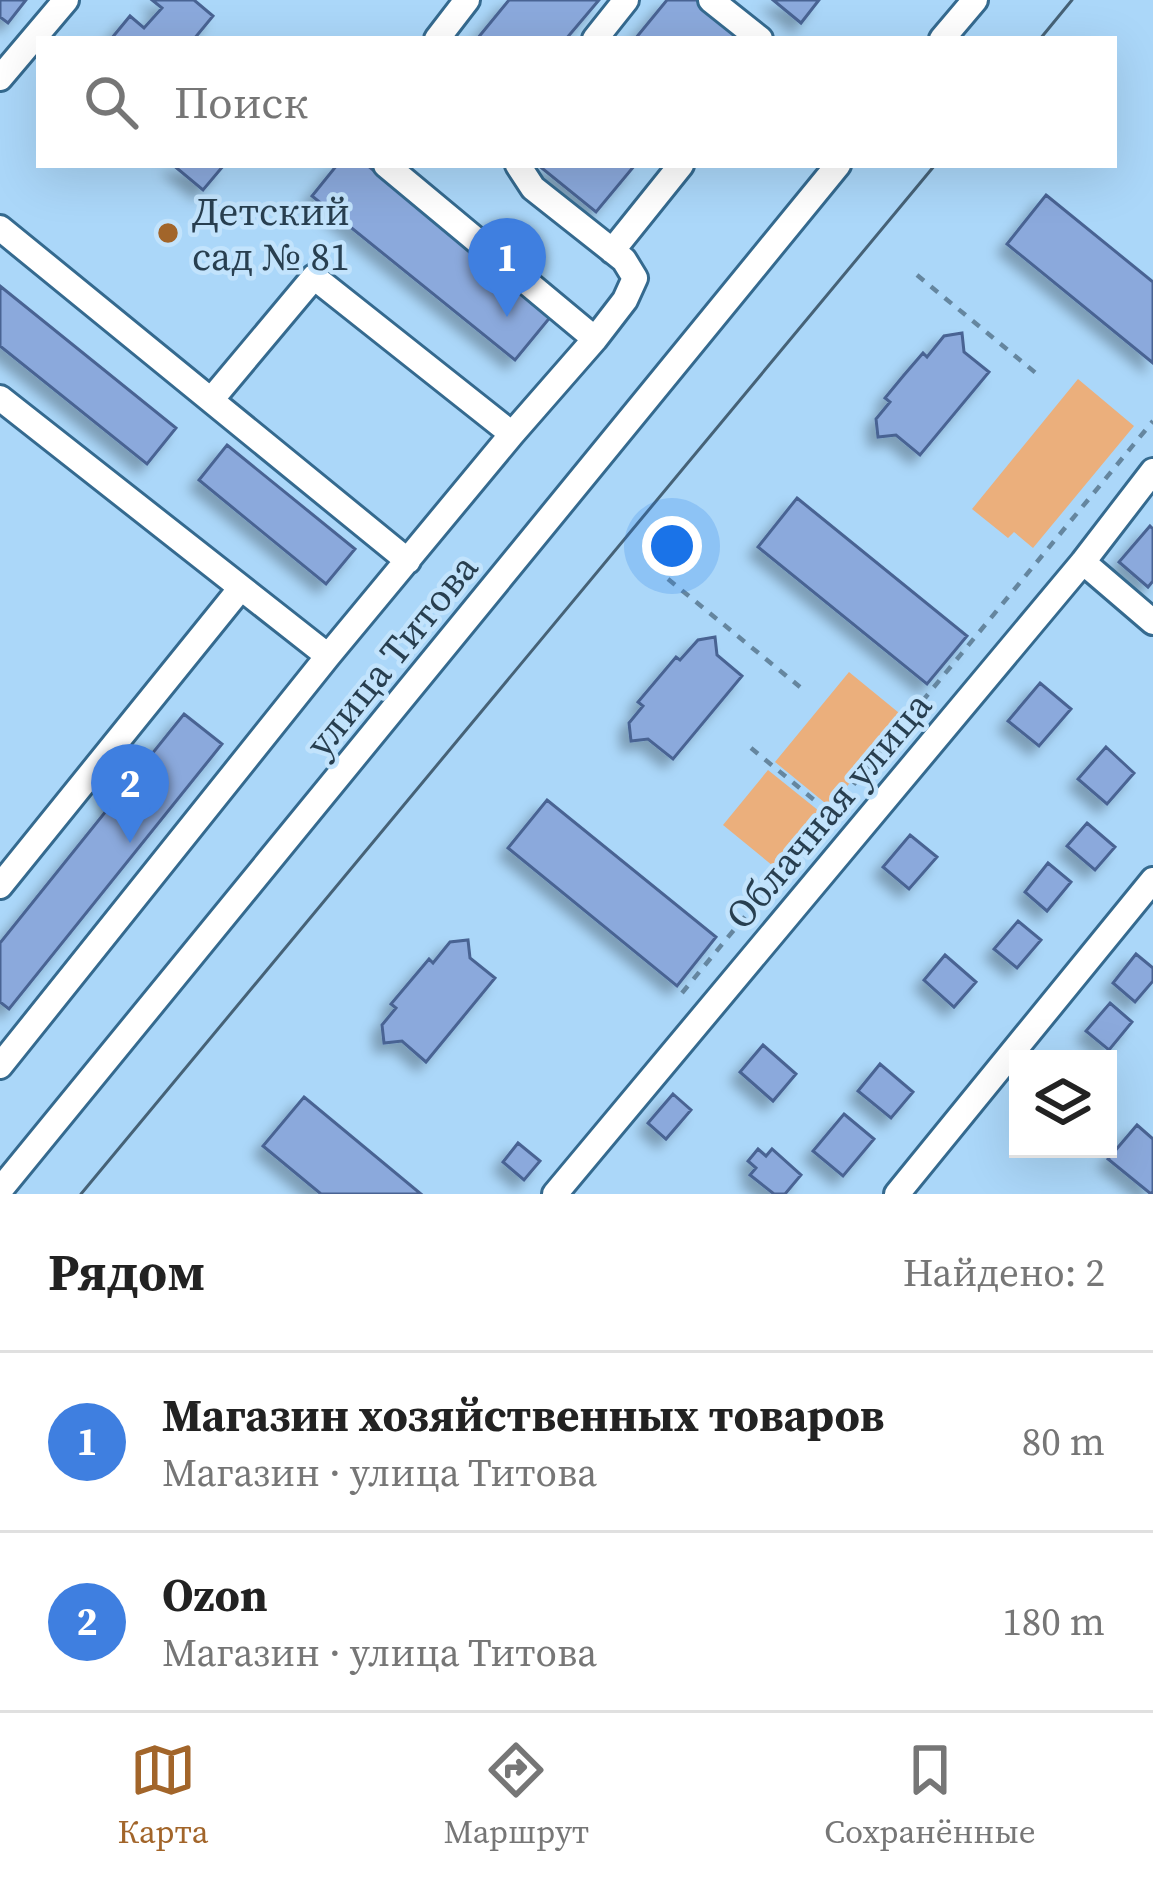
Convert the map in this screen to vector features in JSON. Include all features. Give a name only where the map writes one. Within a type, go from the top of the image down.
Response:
[{"type":"street","points":[[2,72],[66,0]]},
{"type":"street","points":[[597,36],[626,0]]},
{"type":"street","points":[[711,0],[756,36]]},
{"type":"street","points":[[944,36],[974,0]]},
{"type":"street","points":[[438,36],[453,5]]},
{"type":"street","points":[[390,168],[595,339]]},
{"type":"street","points":[[0,1066],[328,656],[625,300],[635,278],[624,260],[533,188],[520,168]]},
{"type":"street","points":[[612,251],[679,168]]},
{"type":"street","name":"улица Титова","points":[[0,1190],[836,168]]},
{"type":"street","points":[[0,228],[408,560]]},
{"type":"street","points":[[211,400],[314,277],[512,434]]},
{"type":"street","points":[[0,398],[328,656]]},
{"type":"street","name":"Облачная улица","points":[[555,1194],[1153,471]]},
{"type":"street","points":[[1082,562],[1153,622]]},
{"type":"street","points":[[0,886],[240,589]]},
{"type":"street","points":[[897,1194],[1153,880]]},
{"type":"path","points":[[917,275],[1037,374]]},
{"type":"path","points":[[682,993],[999,602],[1153,421]]},
{"type":"path","points":[[668,578],[800,687]]},
{"type":"path","points":[[751,748],[830,814]]},
{"type":"path","points":[[745,902],[752,908]]},
{"type":"shaded area","points":[[1078,379],[1134,426],[1033,548],[1014,532],[1008,538],[972,509]]},
{"type":"shaded area","points":[[849,672],[904,717],[830,807],[775,762]]},
{"type":"shaded area","points":[[768,770],[824,815],[778,870],[723,825]]},
{"type":"building","points":[[0,0],[26,0],[8,23],[0,17]]},
{"type":"building","points":[[152,0],[194,0],[213,16],[196,36],[113,36],[130,16],[144,28],[162,8]]},
{"type":"building","points":[[509,0],[599,0],[569,36],[479,36]]},
{"type":"building","points":[[667,0],[700,0],[742,34],[740,36],[637,36]]},
{"type":"building","points":[[773,0],[819,0],[801,23]]},
{"type":"building","name":"Детский сад № 81","points":[[177,168],[221,168],[203,190]]},
{"type":"building","points":[[335,168],[371,168],[552,315],[515,360],[312,196]]},
{"type":"building","points":[[542,168],[633,168],[596,212]]},
{"type":"building","points":[[1046,195],[1153,282],[1153,363],[1007,244]]},
{"type":"building","points":[[0,286],[176,428],[147,464],[0,346]]},
{"type":"building","points":[[962,333],[964,352],[989,372],[920,455],[896,435],[878,437],[876,419],[890,402],[885,398],[923,353],[927,357],[944,336]]},
{"type":"building","points":[[227,445],[355,549],[326,584],[199,480]]},
{"type":"building","points":[[797,498],[967,636],[927,684],[758,547]]},
{"type":"building","points":[[1150,526],[1153,581],[1148,587],[1119,562]]},
{"type":"building","points":[[715,637],[717,655],[742,676],[673,759],[648,739],[631,741],[629,723],[643,706],[638,702],[676,657],[680,660],[698,640]]},
{"type":"building","points":[[1040,683],[1071,709],[1039,746],[1008,721]]},
{"type":"building","points":[[184,714],[222,744],[9,1009],[0,1002],[0,943]]},
{"type":"building","points":[[1106,747],[1134,773],[1107,804],[1078,779]]},
{"type":"building","points":[[547,800],[716,937],[677,986],[508,848]]},
{"type":"building","points":[[1087,823],[1115,847],[1095,870],[1067,846]]},
{"type":"building","points":[[910,835],[937,857],[909,889],[883,867]]},
{"type":"building","points":[[1048,863],[1071,882],[1047,911],[1025,892]]},
{"type":"building","points":[[1018,921],[1041,940],[1017,968],[994,949]]},
{"type":"building","points":[[468,940],[470,958],[495,978],[426,1062],[402,1041],[384,1043],[382,1025],[396,1008],[391,1004],[429,959],[433,963],[450,942]]},
{"type":"building","points":[[1136,954],[1153,968],[1153,981],[1135,1002],[1113,983]]},
{"type":"building","points":[[945,955],[976,982],[954,1007],[924,980]]},
{"type":"building","points":[[1110,1003],[1132,1022],[1109,1050],[1086,1031]]},
{"type":"building","points":[[763,1045],[796,1074],[773,1101],[740,1072]]},
{"type":"building","points":[[880,1064],[913,1092],[891,1118],[858,1091]]},
{"type":"building","points":[[673,1094],[691,1110],[666,1139],[648,1123]]},
{"type":"building","points":[[304,1097],[421,1194],[321,1194],[263,1146]]},
{"type":"building","points":[[844,1114],[874,1139],[843,1176],[813,1151]]},
{"type":"building","points":[[1137,1125],[1153,1139],[1151,1194],[1108,1159],[1117,1158],[1117,1148]]},
{"type":"building","points":[[518,1143],[540,1161],[524,1180],[503,1162]]},
{"type":"building","points":[[758,1149],[766,1156],[772,1149],[801,1175],[785,1194],[774,1194],[750,1175],[756,1168],[748,1161]]},
{"type":"tram line","points":[[1042,36],[1072,0]]},
{"type":"tram line","points":[[81,1194],[933,168]]},
{"type":"place","name":"Детский сад № 81","points":[[168,233]]},
{"type":"place","name":"Магазин хозяйственных товаров","points":[[507,317]]},
{"type":"place","name":"Ozon","points":[[130,843]]}]
